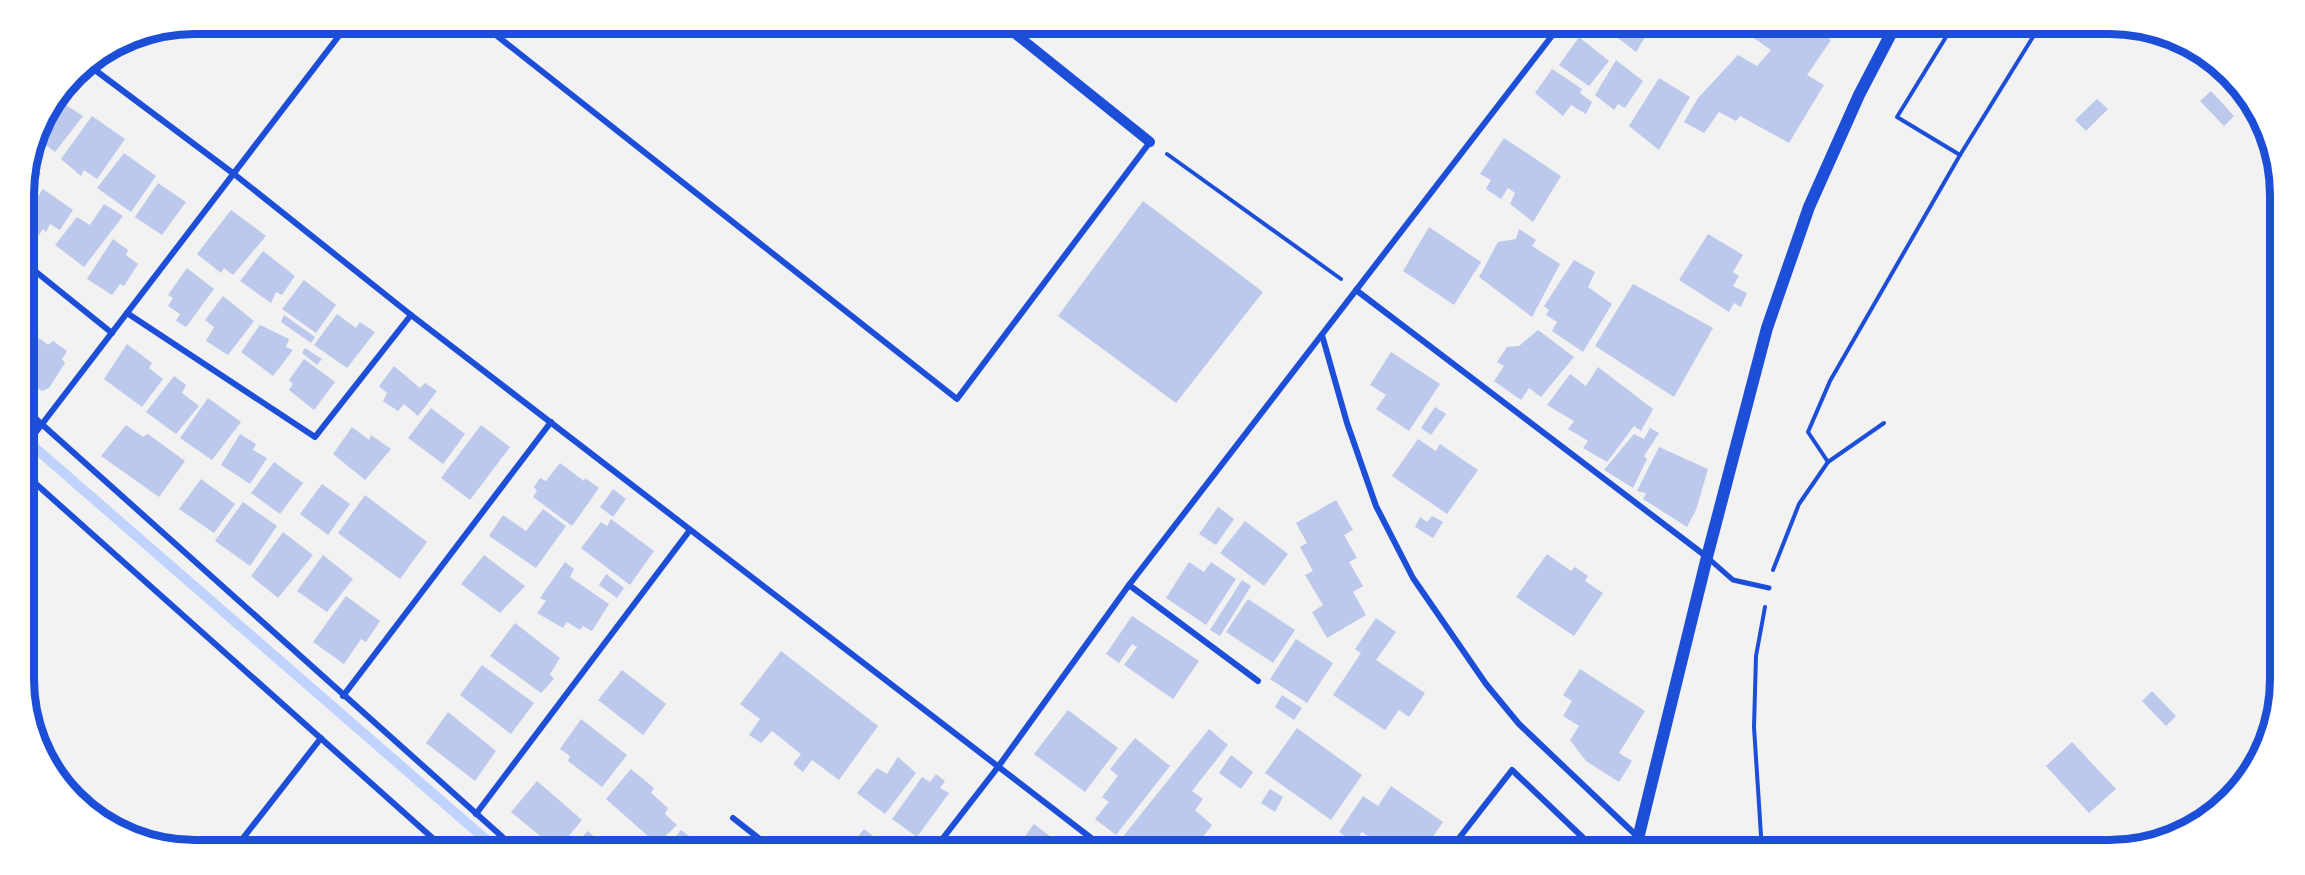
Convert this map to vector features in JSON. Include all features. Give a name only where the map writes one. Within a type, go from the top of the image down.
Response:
[{"type":"main road","points":[[1637,840],[1707,557],[1767,328],[1809,207],[1859,95],[1890,35]]},
{"type":"street","points":[[35,435],[340,35]]},
{"type":"street","points":[[496,35],[957,399],[1150,142],[1017,35]]},
{"type":"street","points":[[942,840],[998,768],[1129,585],[1553,35]]},
{"type":"street","points":[[95,70],[234,174],[411,315],[1093,840]]},
{"type":"street","points":[[35,271],[112,333]]},
{"type":"street","points":[[1356,290],[1707,557],[1733,580],[1769,588]]},
{"type":"street","points":[[127,313],[315,437],[411,315]]},
{"type":"street","points":[[1322,335],[1347,423],[1376,506],[1413,578],[1486,684],[1519,724],[1638,837]]},
{"type":"street","points":[[35,418],[506,840]]},
{"type":"street","points":[[343,696],[551,422]]},
{"type":"street","points":[[35,483],[435,840]]},
{"type":"street","points":[[476,814],[690,530]]},
{"type":"street","points":[[1129,585],[1258,681]]},
{"type":"street","points":[[241,840],[321,738]]},
{"type":"street","points":[[1458,840],[1512,770],[1586,840]]},
{"type":"street","points":[[733,818],[761,840]]},
{"type":"path","points":[[1947,35],[1897,117],[1960,156]]},
{"type":"path","points":[[1828,462],[1808,432],[1830,381],[1960,156],[2034,35]]},
{"type":"path","points":[[1150,142],[1356,290]]},
{"type":"path","points":[[1761,840],[1754,727],[1756,656],[1769,588],[1800,504],[1828,462],[1884,423]]},
{"type":"building","points":[[1614,35],[1646,35],[1636,52]]},
{"type":"building","points":[[1824,35],[1831,40],[1807,75],[1824,85],[1789,143],[1740,116],[1736,121],[1719,112],[1704,133],[1684,122],[1698,98],[1738,55],[1757,66],[1771,50],[1751,36]]},
{"type":"building","points":[[1579,37],[1609,61],[1589,86],[1559,65]]},
{"type":"building","points":[[1616,60],[1643,81],[1625,108],[1618,104],[1614,110],[1595,95]]},
{"type":"building","points":[[1552,69],[1582,89],[1580,93],[1592,102],[1586,114],[1571,105],[1563,116],[1535,93]]},
{"type":"building","points":[[1659,78],[1690,97],[1659,150],[1629,126]]},
{"type":"building","points":[[2211,91],[2234,116],[2224,126],[2200,101]]},
{"type":"building","points":[[2097,99],[2108,109],[2086,131],[2075,120]]},
{"type":"building","points":[[66,105],[83,116],[55,152],[44,143],[51,124],[61,107]]},
{"type":"building","points":[[92,116],[125,139],[97,179],[84,170],[81,176],[61,159]]},
{"type":"building","points":[[1504,138],[1561,176],[1533,222],[1510,204],[1515,193],[1508,188],[1501,199],[1486,189],[1491,180],[1480,174]]},
{"type":"building","points":[[124,153],[156,176],[131,212],[97,188]]},
{"type":"building","points":[[37,170],[41,174],[35,181]]},
{"type":"building","points":[[158,183],[186,202],[162,235],[135,217]]},
{"type":"building","points":[[43,189],[73,210],[60,230],[50,224],[46,232],[43,229],[39,235],[35,232],[35,201]]},
{"type":"building","points":[[1143,201],[1263,292],[1176,403],[1058,316]]},
{"type":"building","points":[[104,204],[123,216],[84,267],[55,245],[77,217],[90,225]]},
{"type":"building","points":[[231,210],[266,236],[233,275],[224,268],[221,273],[197,254]]},
{"type":"building","points":[[1429,227],[1481,262],[1454,305],[1403,271]]},
{"type":"building","points":[[1519,229],[1536,240],[1532,246],[1560,264],[1532,317],[1479,277],[1498,242],[1516,239]]},
{"type":"building","points":[[1708,234],[1743,255],[1733,272],[1739,276],[1733,286],[1747,293],[1741,307],[1734,303],[1729,312],[1679,280]]},
{"type":"building","points":[[113,239],[128,250],[126,255],[138,264],[124,286],[120,284],[112,295],[87,279]]},
{"type":"building","points":[[263,251],[295,276],[282,295],[276,292],[271,303],[240,281]]},
{"type":"building","points":[[1574,260],[1595,272],[1588,287],[1612,304],[1583,352],[1552,331],[1557,322],[1546,315],[1549,310],[1544,306]]},
{"type":"building","points":[[187,268],[214,289],[186,327],[176,321],[180,314],[168,306],[173,298],[168,295]]},
{"type":"building","points":[[304,280],[336,305],[316,333],[282,309]]},
{"type":"building","points":[[1633,284],[1713,328],[1674,397],[1595,346]]},
{"type":"building","points":[[223,296],[254,321],[228,355],[206,341],[214,327],[205,320]]},
{"type":"building","points":[[337,314],[356,328],[360,322],[375,332],[347,368],[314,345]]},
{"type":"building","points":[[284,315],[315,337],[311,343],[281,322]]},
{"type":"building","points":[[260,325],[289,339],[286,347],[293,350],[273,376],[241,352]]},
{"type":"building","points":[[1538,330],[1574,357],[1541,397],[1529,388],[1521,400],[1494,381],[1504,366],[1497,362],[1507,347],[1519,346]]},
{"type":"building","points":[[39,338],[48,345],[53,341],[67,351],[62,359],[65,363],[49,388],[42,391],[35,386],[35,344]]},
{"type":"building","points":[[127,344],[152,363],[149,368],[163,379],[142,407],[104,379]]},
{"type":"building","points":[[305,348],[322,359],[317,365],[302,353]]},
{"type":"building","points":[[1391,352],[1440,384],[1409,431],[1376,409],[1386,395],[1370,385]]},
{"type":"building","points":[[304,359],[335,382],[314,410],[289,390],[293,384],[289,380]]},
{"type":"building","points":[[394,366],[420,388],[425,383],[437,391],[418,416],[404,404],[398,411],[383,401],[387,393],[379,386]]},
{"type":"building","points":[[1598,367],[1653,409],[1641,431],[1634,426],[1607,462],[1583,448],[1588,441],[1568,429],[1574,421],[1547,405],[1570,374],[1586,386]]},
{"type":"building","points":[[174,376],[186,385],[182,393],[199,406],[176,434],[146,412]]},
{"type":"building","points":[[208,398],[241,422],[212,460],[180,438]]},
{"type":"building","points":[[1435,407],[1446,414],[1431,435],[1421,428]]},
{"type":"building","points":[[431,408],[465,434],[443,464],[408,438]]},
{"type":"building","points":[[126,425],[143,437],[148,434],[185,461],[159,497],[101,456]]},
{"type":"building","points":[[481,425],[510,447],[470,500],[441,478]]},
{"type":"building","points":[[352,427],[369,440],[371,435],[391,449],[365,480],[333,454]]},
{"type":"building","points":[[1650,428],[1659,433],[1644,456],[1647,459],[1633,488],[1604,470],[1634,434],[1644,439]]},
{"type":"building","points":[[240,434],[256,444],[253,450],[267,458],[250,484],[221,465]]},
{"type":"building","points":[[1418,439],[1436,451],[1440,444],[1478,470],[1447,514],[1392,476]]},
{"type":"building","points":[[1659,447],[1708,469],[1696,510],[1687,527],[1643,499],[1646,493],[1637,491]]},
{"type":"building","points":[[274,462],[303,483],[280,514],[251,493]]},
{"type":"building","points":[[560,463],[584,481],[585,478],[599,488],[572,526],[533,497],[537,491],[534,487],[540,478],[546,481]]},
{"type":"building","points":[[201,479],[235,504],[214,533],[179,509]]},
{"type":"building","points":[[322,484],[350,504],[328,535],[300,514]]},
{"type":"building","points":[[613,489],[626,499],[613,517],[600,507]]},
{"type":"building","points":[[365,495],[427,542],[400,579],[338,533]]},
{"type":"building","points":[[1336,500],[1353,530],[1344,535],[1357,558],[1349,562],[1363,586],[1353,592],[1366,615],[1327,638],[1312,612],[1323,605],[1305,575],[1313,571],[1300,547],[1307,543],[1296,523]]},
{"type":"building","points":[[243,502],[277,526],[250,566],[215,541]]},
{"type":"building","points":[[1218,507],[1234,519],[1216,545],[1199,534]]},
{"type":"building","points":[[543,509],[566,526],[536,568],[489,536],[503,515],[526,531]]},
{"type":"building","points":[[1432,516],[1443,522],[1433,538],[1415,527],[1420,517],[1427,522]]},
{"type":"building","points":[[611,519],[654,551],[630,585],[581,548],[601,522],[607,526]]},
{"type":"building","points":[[1245,521],[1288,554],[1264,586],[1220,553]]},
{"type":"building","points":[[283,532],[313,555],[278,598],[251,576]]},
{"type":"building","points":[[1547,554],[1571,571],[1575,567],[1588,576],[1585,581],[1603,593],[1574,636],[1516,597]]},
{"type":"building","points":[[323,555],[353,579],[327,612],[297,591]]},
{"type":"building","points":[[484,555],[525,586],[500,613],[461,584]]},
{"type":"building","points":[[565,562],[574,569],[570,577],[609,604],[592,631],[583,626],[580,630],[567,622],[563,628],[537,613],[546,601],[540,598]]},
{"type":"building","points":[[1189,562],[1204,572],[1211,562],[1236,579],[1206,625],[1166,598]]},
{"type":"building","points":[[606,574],[624,588],[617,598],[599,585]]},
{"type":"building","points":[[1242,580],[1251,586],[1220,636],[1210,630]]},
{"type":"building","points":[[346,596],[380,621],[366,642],[361,639],[344,664],[313,642]]},
{"type":"building","points":[[1248,599],[1295,630],[1273,663],[1226,632]]},
{"type":"building","points":[[1132,616],[1199,661],[1173,699],[1124,665],[1137,647],[1132,644],[1119,663],[1106,654]]},
{"type":"building","points":[[1376,618],[1396,632],[1376,660],[1425,693],[1409,717],[1399,710],[1385,730],[1333,695],[1361,653],[1355,649]]},
{"type":"building","points":[[515,623],[560,658],[550,674],[554,679],[541,693],[490,656]]},
{"type":"building","points":[[1296,639],[1333,663],[1307,703],[1270,679]]},
{"type":"building","points":[[781,651],[878,726],[839,780],[812,760],[803,772],[793,764],[801,754],[772,731],[761,743],[749,735],[760,719],[740,704]]},
{"type":"building","points":[[482,665],[534,703],[511,734],[460,695]]},
{"type":"building","points":[[1580,669],[1645,711],[1619,753],[1632,761],[1619,782],[1586,761],[1570,740],[1579,726],[1563,716],[1572,701],[1563,695]]},
{"type":"building","points":[[622,670],[666,704],[643,735],[598,700]]},
{"type":"building","points":[[2152,691],[2176,716],[2166,726],[2142,701]]},
{"type":"building","points":[[1282,695],[1302,708],[1294,720],[1275,707]]},
{"type":"building","points":[[1068,710],[1118,748],[1085,792],[1034,754]]},
{"type":"building","points":[[448,712],[496,751],[475,781],[426,743]]},
{"type":"building","points":[[581,719],[627,755],[602,787],[568,761],[570,756],[560,749]]},
{"type":"building","points":[[1297,728],[1362,775],[1331,820],[1265,773]]},
{"type":"building","points":[[1209,729],[1228,745],[1192,791],[1203,799],[1195,810],[1212,825],[1200,840],[1121,839]]},
{"type":"building","points":[[1135,738],[1170,766],[1116,835],[1095,819],[1109,802],[1102,797],[1118,776],[1110,769]]},
{"type":"building","points":[[2072,742],[2116,789],[2089,813],[2046,766]]},
{"type":"building","points":[[1231,755],[1253,772],[1241,789],[1219,773]]},
{"type":"building","points":[[898,757],[916,773],[885,814],[857,793],[877,768],[887,774]]},
{"type":"building","points":[[631,769],[654,788],[651,793],[668,808],[665,814],[677,825],[661,840],[652,840],[606,799]]},
{"type":"building","points":[[936,774],[945,781],[940,788],[949,793],[917,837],[892,819],[922,777],[930,782]]},
{"type":"building","points":[[537,781],[582,820],[565,840],[545,840],[511,812]]},
{"type":"building","points":[[1391,786],[1443,822],[1431,840],[1374,840],[1362,832],[1356,840],[1350,840],[1339,832],[1363,796],[1378,806]]},
{"type":"building","points":[[1270,789],[1283,797],[1275,812],[1261,803]]},
{"type":"building","points":[[1034,824],[1055,840],[1022,840]]},
{"type":"building","points":[[864,829],[878,840],[855,840]]},
{"type":"building","points":[[681,830],[694,840],[673,840]]},
{"type":"building","points":[[588,831],[598,840],[579,840]]},
{"type":"waterway","points":[[35,448],[486,840]]}]
